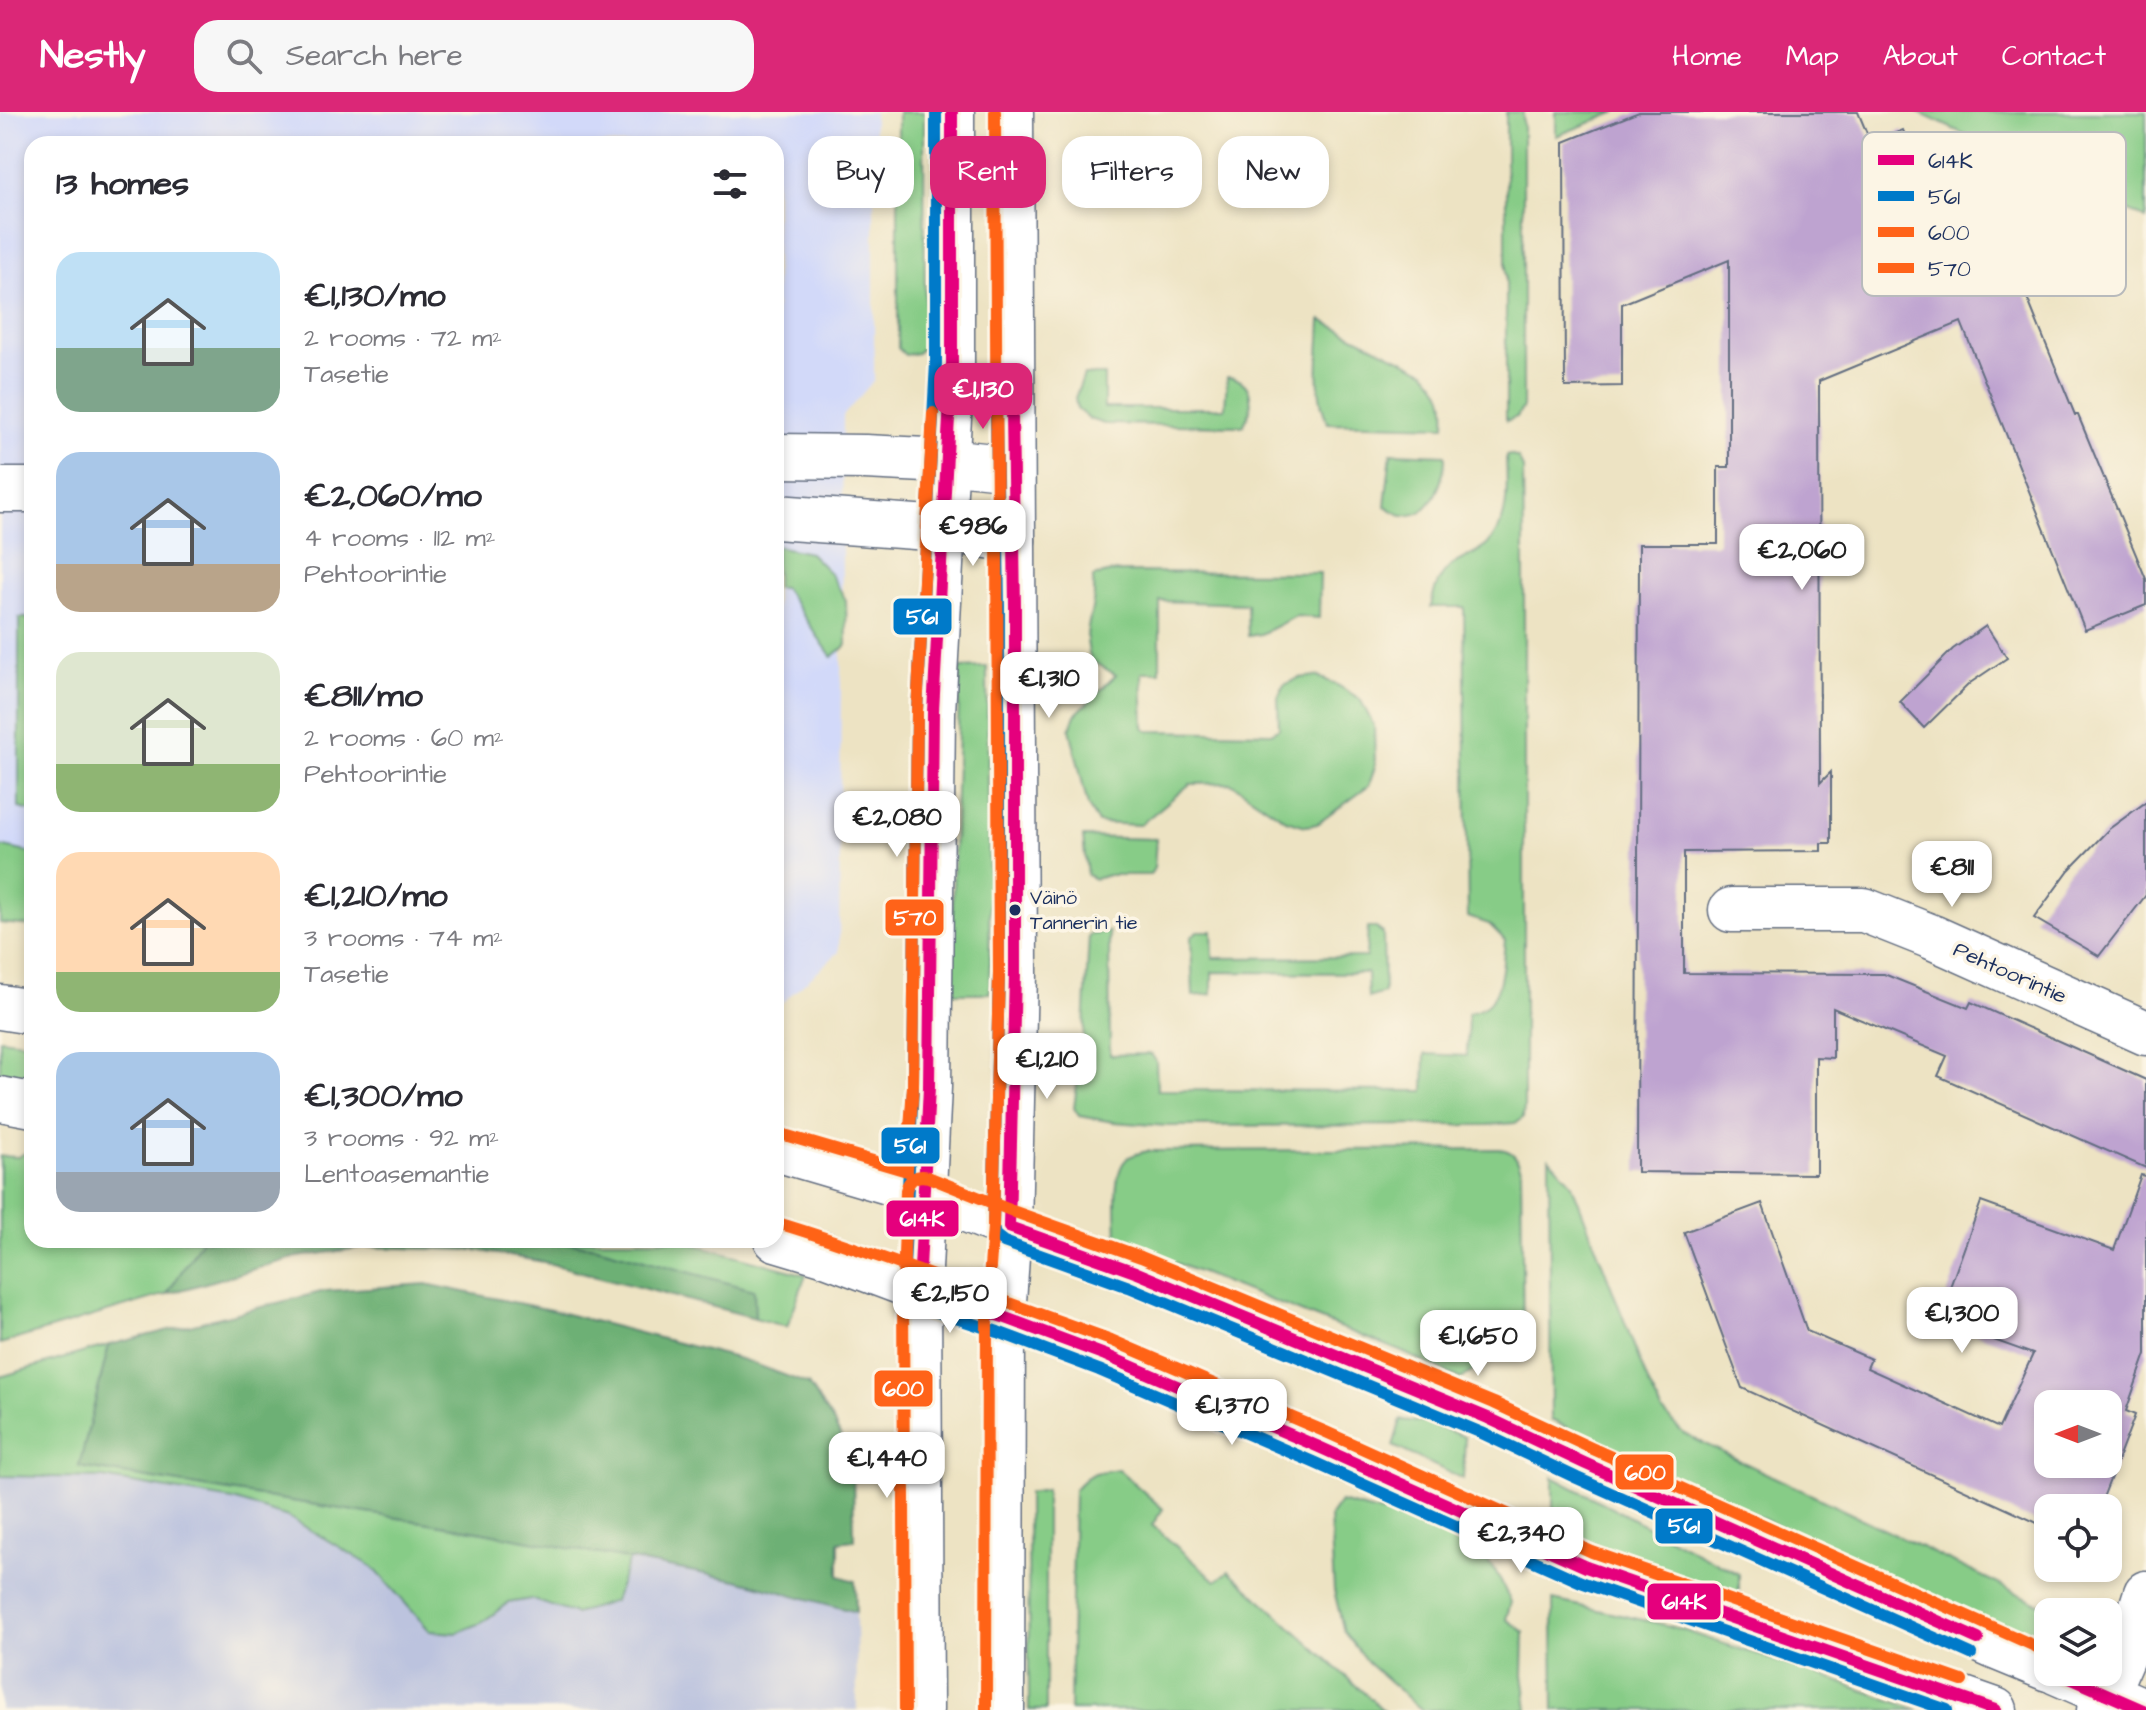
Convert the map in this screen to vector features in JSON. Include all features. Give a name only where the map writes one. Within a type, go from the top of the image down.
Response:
[{"type":"main road","points":[[921,1710],[919,1289],[929,1087],[933,712],[952,363],[952,112]]},
{"type":"main road","points":[[1002,1710],[1003,1317],[1009,1227],[1015,973],[1011,112]]},
{"type":"main road","points":[[784,456],[946,461],[1012,468]]},
{"type":"main road","points":[[0,490],[24,490]]},
{"type":"main road","points":[[784,518],[943,529],[1013,540]]},
{"type":"main road","name":"Pehtoorintie","points":[[1731,910],[1864,910],[1932,937],[2146,1033]]},
{"type":"main road","points":[[0,1007],[24,1011]]},
{"type":"main road","points":[[0,1099],[24,1104]]},
{"type":"main road","points":[[0,1109],[24,1106]]},
{"type":"main road","points":[[784,1151],[922,1192],[1135,1272],[1488,1418],[2034,1663]]},
{"type":"main road","points":[[784,1241],[1105,1355],[1586,1567],[1995,1710]]},
{"type":"main road","points":[[2083,1686],[2117,1704],[2146,1593]]},
{"type":"shaded area","points":[[0,112],[874,112],[874,136],[808,136],[808,208],[874,208],[874,380],[843,416],[839,952],[784,1001],[784,136],[24,136],[24,920],[0,919]]},
{"type":"shaded area","points":[[0,1454],[473,1530],[737,1580],[856,1612],[857,1710],[0,1710]]},
{"type":"green space","points":[[898,112],[924,112],[925,345],[917,353],[905,355],[898,348],[898,208],[914,208],[914,136],[898,136]]},
{"type":"green space","points":[[1506,112],[1523,112],[1523,407],[1517,417],[1506,421]]},
{"type":"green space","points":[[1556,112],[1617,112],[1556,136]]},
{"type":"green space","points":[[1917,112],[2146,112],[2146,219],[2126,210],[2126,132],[1960,132]]},
{"type":"green space","points":[[1321,320],[1425,371],[1443,396],[1445,426],[1328,423],[1319,386]]},
{"type":"green space","points":[[1084,375],[1104,375],[1104,408],[1225,408],[1227,377],[1236,379],[1248,388],[1250,411],[1243,426],[1104,424],[1089,419],[1077,409],[1075,398]]},
{"type":"green space","points":[[1391,453],[1445,455],[1443,474],[1435,494],[1430,503],[1414,514],[1402,515],[1385,506]]},
{"type":"green space","points":[[1506,456],[1518,458],[1523,468],[1523,1118],[1515,1123],[1487,1125],[1167,1126],[1079,1116],[1074,1108],[1084,1029],[1089,935],[1109,932],[1110,1055],[1151,1054],[1156,1061],[1157,1090],[1424,1091],[1425,1054],[1467,1056],[1468,1013],[1480,1010],[1495,995],[1505,940],[1489,924],[1468,917],[1464,607],[1431,607],[1435,589],[1445,572],[1479,551],[1495,536],[1504,514]]},
{"type":"green space","points":[[784,548],[810,553],[830,573],[846,600],[847,645],[832,657],[784,588]]},
{"type":"green space","points":[[1111,572],[1320,573],[1319,618],[1296,616],[1261,634],[1248,636],[1247,604],[1160,601],[1160,672],[1142,672],[1144,728],[1148,731],[1271,733],[1279,728],[1278,697],[1284,685],[1299,678],[1317,676],[1360,699],[1374,726],[1375,766],[1369,786],[1317,824],[1306,826],[1286,820],[1231,783],[1190,784],[1140,825],[1098,823],[1088,806],[1070,729],[1075,715],[1116,675],[1091,660],[1087,642],[1094,596],[1093,577]]},
{"type":"green space","points":[[19,618],[24,618],[24,809],[19,808]]},
{"type":"green space","points":[[987,667],[990,993],[952,993],[960,668]]},
{"type":"green space","points":[[1083,837],[1156,839],[1154,868],[1150,875],[1109,875],[1095,879],[1087,875]]},
{"type":"green space","points":[[0,846],[24,851],[24,925],[0,923]]},
{"type":"green space","points":[[1368,928],[1376,928],[1383,933],[1384,993],[1368,998],[1367,973],[1212,972],[1212,994],[1193,996],[1191,938],[1197,931],[1212,931],[1213,958],[1366,957]]},
{"type":"green space","points":[[0,1039],[24,1042],[24,1076],[0,1074]]},
{"type":"green space","points":[[1500,1149],[1514,1155],[1521,1169],[1523,1337],[1461,1379],[1400,1351],[1117,1240],[1119,1173],[1128,1158],[1147,1151]]},
{"type":"green space","points":[[24,1154],[24,1248],[197,1248],[167,1294],[0,1344],[0,1156],[18,1157]]},
{"type":"green space","points":[[1549,1158],[1571,1182],[1649,1385],[1662,1411],[1684,1434],[2034,1601],[2034,1630],[2000,1630],[1551,1420]]},
{"type":"green space","points":[[197,1248],[358,1248],[297,1257],[167,1294]]},
{"type":"green space","points":[[402,1248],[601,1248],[754,1290],[755,1318],[544,1262],[476,1250]]},
{"type":"green space","points":[[601,1248],[708,1248],[806,1275],[787,1327],[755,1318],[753,1290]]},
{"type":"green space","points":[[426,1284],[551,1310],[744,1360],[808,1384],[834,1423],[853,1461],[854,1540],[839,1542],[839,1576],[855,1581],[856,1612],[737,1580],[473,1530],[79,1467],[109,1345],[325,1291]]},
{"type":"green space","points":[[109,1345],[79,1467],[473,1530],[629,1559],[614,1601],[575,1614],[531,1599],[508,1603],[481,1623],[456,1633],[430,1631],[373,1567],[288,1517],[233,1500],[103,1478],[0,1476],[0,1377]]},
{"type":"green space","points":[[1401,1420],[1428,1423],[1465,1437],[1463,1479],[1393,1446]]},
{"type":"green space","points":[[1118,1469],[1163,1509],[1152,1525],[1216,1581],[1229,1571],[1383,1710],[1070,1710],[1074,1490],[1093,1474]]},
{"type":"green space","points":[[1553,1477],[1739,1574],[1739,1594],[1695,1583],[1632,1561],[1553,1525]]},
{"type":"green space","points":[[1046,1490],[1046,1710],[1029,1710],[1028,1493]]},
{"type":"green space","points":[[1340,1502],[1424,1524],[1446,1533],[1493,1566],[1511,1602],[1506,1619],[1524,1632],[1523,1675],[1528,1710],[1422,1710],[1368,1663],[1344,1632],[1334,1590],[1330,1516]]},
{"type":"green space","points":[[1553,1600],[1670,1626],[1918,1710],[1554,1710]]},
{"type":"building","points":[[1639,112],[1858,112],[1866,132],[1862,132],[1862,296],[2026,296],[2146,579],[2146,605],[2085,630],[1961,322],[1819,381],[1820,783],[1831,772],[1831,843],[1821,843],[1821,851],[1684,852],[1684,973],[1884,974],[1968,1008],[1971,1002],[2146,1080],[2146,1168],[1938,1076],[1947,1056],[1833,1008],[1833,1058],[1816,1057],[1816,1174],[1637,1172],[1639,544],[1718,544],[1718,467],[1729,467],[1729,260],[1622,304],[1622,386],[1565,387],[1564,142]]},
{"type":"building","points":[[1986,626],[2007,658],[1970,683],[1924,728],[1900,702],[1953,649]]},
{"type":"building","points":[[2146,802],[2146,895],[2099,956],[2034,918],[2069,870],[2109,829]]},
{"type":"building","points":[[2141,1175],[2146,1176],[2146,1354],[2126,1411],[2135,1415],[2122,1449],[2122,1390],[2034,1390],[2034,1478],[2111,1478],[2104,1494],[2034,1494],[2034,1522],[1742,1388],[1684,1232],[1762,1203],[1807,1331],[1871,1359],[1867,1368],[1999,1428],[2033,1354],[1938,1320],[1981,1202],[2114,1250]]},
{"type":"transit line","name":"561","points":[[936,112],[936,363],[917,711],[913,1087],[905,1297],[914,1304],[1099,1370],[1581,1582],[1947,1710]]},
{"type":"transit line","name":"614K","points":[[952,112],[952,363],[933,712],[929,1087],[919,1289],[1105,1355],[1586,1567],[1995,1710]]},
{"type":"transit line","name":"570","points":[[784,1225],[988,1295],[993,1226],[999,973],[995,112]]},
{"type":"transit line","name":"561","points":[[996,412],[999,973],[995,1235],[1004,1242],[1129,1287],[1482,1433],[1971,1654]]},
{"type":"transit line","name":"614K","points":[[1012,412],[1015,973],[1009,1227],[1135,1272],[1488,1418],[1978,1639]]},
{"type":"transit line","name":"570","points":[[784,1135],[907,1171],[913,1086],[917,711],[933,413]]},
{"type":"transit line","name":"600","points":[[905,1710],[903,1289],[906,1190],[911,1180],[920,1176],[1141,1257],[1494,1403],[2034,1646]]},
{"type":"transit line","name":"600","points":[[986,1710],[987,1317],[992,1306],[1003,1301],[1111,1340],[1326,1432],[1592,1552],[1962,1681]]},
{"type":"transit line","name":"614K","points":[[2088,1686],[2143,1710]]},
{"type":"place","name":"Väinö Tannerin tie","points":[[1015,910]]}]
